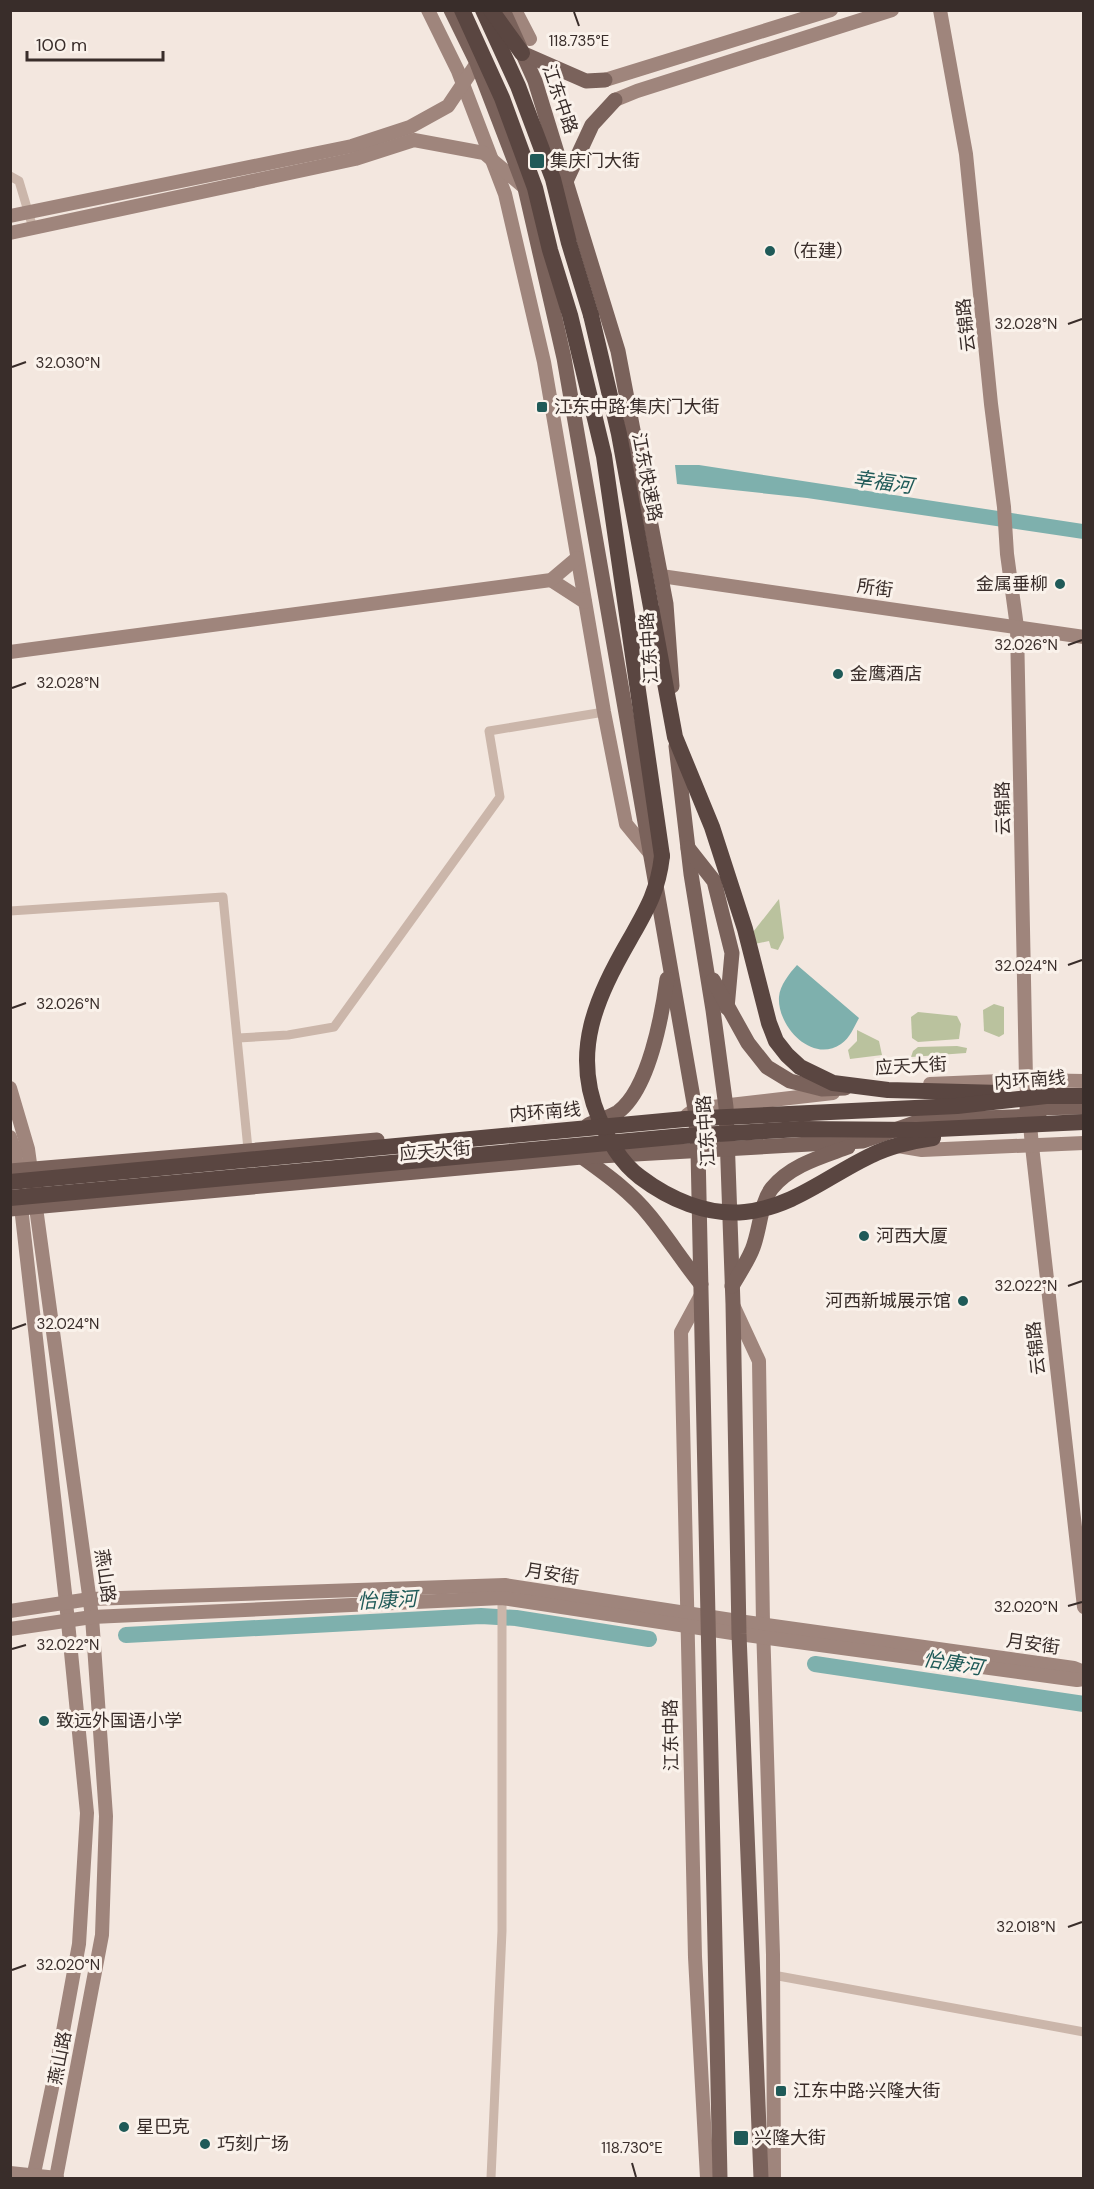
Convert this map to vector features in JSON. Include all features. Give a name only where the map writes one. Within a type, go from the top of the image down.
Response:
[{"type":"highway","points":[[460,10],[477,63]]},
{"type":"highway","points":[[460,10],[502,98],[535,188],[550,250],[570,315],[604,456],[660,878],[647,910],[629,940],[597,1007],[587,1039],[586,1058],[591,1099],[615,1152],[633,1172],[659,1191],[683,1202],[710,1210],[743,1212],[772,1207],[798,1197],[873,1154],[915,1140],[1024,1116]]},
{"type":"highway","name":"江东快速路","points":[[483,10],[518,86],[553,179],[568,243],[591,315],[619,434],[675,737],[712,827],[753,957],[764,1005],[776,1041],[800,1067],[833,1083],[888,1090],[958,1090],[1046,1096]]},
{"type":"highway","points":[[491,10],[526,46]]},
{"type":"highway","name":"内环南线","points":[[17,1173],[674,1119],[957,1106],[1046,1096],[1083,1096]]},
{"type":"highway","name":"内环南线","points":[[19,1205],[682,1136],[800,1130],[916,1130],[1024,1116],[1083,1122]]},
{"type":"main road","name":"江东中路","points":[[451,10],[477,63],[525,188],[564,358],[656,854],[669,964],[694,1109],[698,1150],[720,2178]]},
{"type":"main road","name":"江东中路","points":[[503,10],[526,46],[618,351],[666,604],[677,760],[726,1107],[733,1304],[738,1628],[761,2178]]},
{"type":"main road","points":[[526,46],[586,81],[605,80]]},
{"type":"main road","points":[[567,179],[592,125],[615,100]]},
{"type":"main road","points":[[688,847],[714,881],[727,932],[732,953],[727,1008]]},
{"type":"main road","points":[[586,1125],[618,1111],[634,1092],[647,1068],[663,1007],[669,964]]},
{"type":"main road","points":[[706,968],[748,1043],[767,1067],[790,1081],[822,1089],[884,1086]]},
{"type":"main road","name":"应天大街","points":[[17,1173],[248,1149],[586,1125],[675,1123],[696,1126],[1024,1116],[1083,1105]]},
{"type":"main road","name":"应天大街","points":[[19,1205],[582,1157],[863,1141],[923,1120],[1083,1114]]},
{"type":"main road","points":[[732,1286],[753,1249],[771,1189],[789,1173],[813,1159],[863,1141]]},
{"type":"main road","points":[[582,1157],[612,1178],[650,1215],[701,1290]]},
{"type":"street","points":[[428,10],[463,83],[505,194],[544,362],[604,712],[626,824],[656,854]]},
{"type":"street","name":"江东中路","points":[[515,10],[526,46]]},
{"type":"street","points":[[605,80],[831,10]]},
{"type":"street","points":[[615,100],[892,10]]},
{"type":"street","name":"云锦路","points":[[940,10],[966,154],[991,404],[1004,507],[1007,554],[1017,627],[1026,1080],[1024,1116],[1032,1146],[1083,1607]]},
{"type":"street","points":[[10,232],[355,159],[412,133],[448,106],[477,63]]},
{"type":"street","points":[[10,216],[412,133],[484,153],[525,188]]},
{"type":"street","points":[[10,176],[19,181],[33,228]]},
{"type":"street","points":[[10,652],[551,580],[577,558]]},
{"type":"street","name":"所街","points":[[661,576],[1083,637]]},
{"type":"street","points":[[551,580],[585,602]]},
{"type":"street","points":[[238,1038],[288,1035],[334,1028],[500,797],[489,730],[604,712]]},
{"type":"street","points":[[10,911],[224,897],[248,1149]]},
{"type":"street","name":"应天大街","points":[[694,1109],[726,1107],[884,1086],[1026,1080],[1083,1081]]},
{"type":"street","name":"燕山路","points":[[10,1088],[28,1149],[17,1173]]},
{"type":"street","points":[[675,1123],[694,1109]]},
{"type":"street","name":"燕山路","points":[[10,1137],[15,1151],[19,1205],[68,1619],[87,1813],[79,1944],[34,2177]]},
{"type":"street","name":"应天大街","points":[[863,1141],[922,1150],[1083,1143]]},
{"type":"street","name":"燕山路","points":[[19,1205],[90,1599],[106,1816],[102,1935],[57,2178]]},
{"type":"street","name":"江东中路","points":[[701,1290],[681,1332],[695,1957],[707,2178]]},
{"type":"street","name":"江东中路","points":[[733,1304],[759,1361],[763,1631],[773,1975],[774,2178]]},
{"type":"street","name":"月安街","points":[[10,1611],[90,1599],[505,1585],[738,1628],[1074,1668],[1083,1672]]},
{"type":"street","points":[[491,2178],[502,1931],[502,1598]]},
{"type":"street","points":[[10,1629],[92,1617],[502,1598],[688,1619]]},
{"type":"street","points":[[763,1631],[1077,1680],[1083,1679]]},
{"type":"street","points":[[773,1975],[1083,2032]]},
{"type":"street","points":[[10,2173],[57,2178]]},
{"type":"green space","points":[[779,899],[784,938],[778,950],[771,948],[769,941],[750,945],[746,941]]},
{"type":"green space","points":[[994,1004],[1004,1007],[1004,1034],[999,1037],[984,1031],[983,1010]]},
{"type":"green space","points":[[918,1012],[957,1016],[961,1024],[959,1039],[918,1042],[912,1038],[911,1017]]},
{"type":"green space","points":[[857,1030],[879,1041],[882,1055],[850,1059],[848,1050],[857,1041]]},
{"type":"green space","points":[[918,1047],[967,1048],[966,1053],[911,1057],[913,1051]]},
{"type":"water","points":[[675,465],[699,465],[1083,524],[1083,539],[807,498],[677,484]]},
{"type":"water","points":[[797,965],[859,1018],[849,1036],[841,1044],[830,1049],[808,1046],[790,1030],[780,1008],[779,997],[785,980]]},
{"type":"waterway","name":"怡康河","points":[[126,1635],[481,1616],[516,1618],[649,1639]]},
{"type":"waterway","name":"怡康河","points":[[815,1664],[1084,1704]]},
{"type":"place","name":"集庆门大街","points":[[537,161]]},
{"type":"place","name":"（在建）","points":[[770,251]]},
{"type":"place","name":"江东中路·集庆门大街","points":[[542,407]]},
{"type":"place","name":"金属垂柳","points":[[1060,584]]},
{"type":"place","name":"金鹰酒店","points":[[838,674]]},
{"type":"place","name":"河西大厦","points":[[864,1236]]},
{"type":"place","name":"河西新城展示馆","points":[[963,1301]]},
{"type":"place","name":"致远外国语小学","points":[[44,1721]]},
{"type":"place","name":"江东中路·兴隆大街","points":[[781,2091]]},
{"type":"place","name":"星巴克","points":[[124,2127]]},
{"type":"place","name":"兴隆大街","points":[[741,2138]]},
{"type":"place","name":"巧刻广场","points":[[205,2144]]},
{"type":"water label","name":"幸福河","points":[[883,482]]}]
